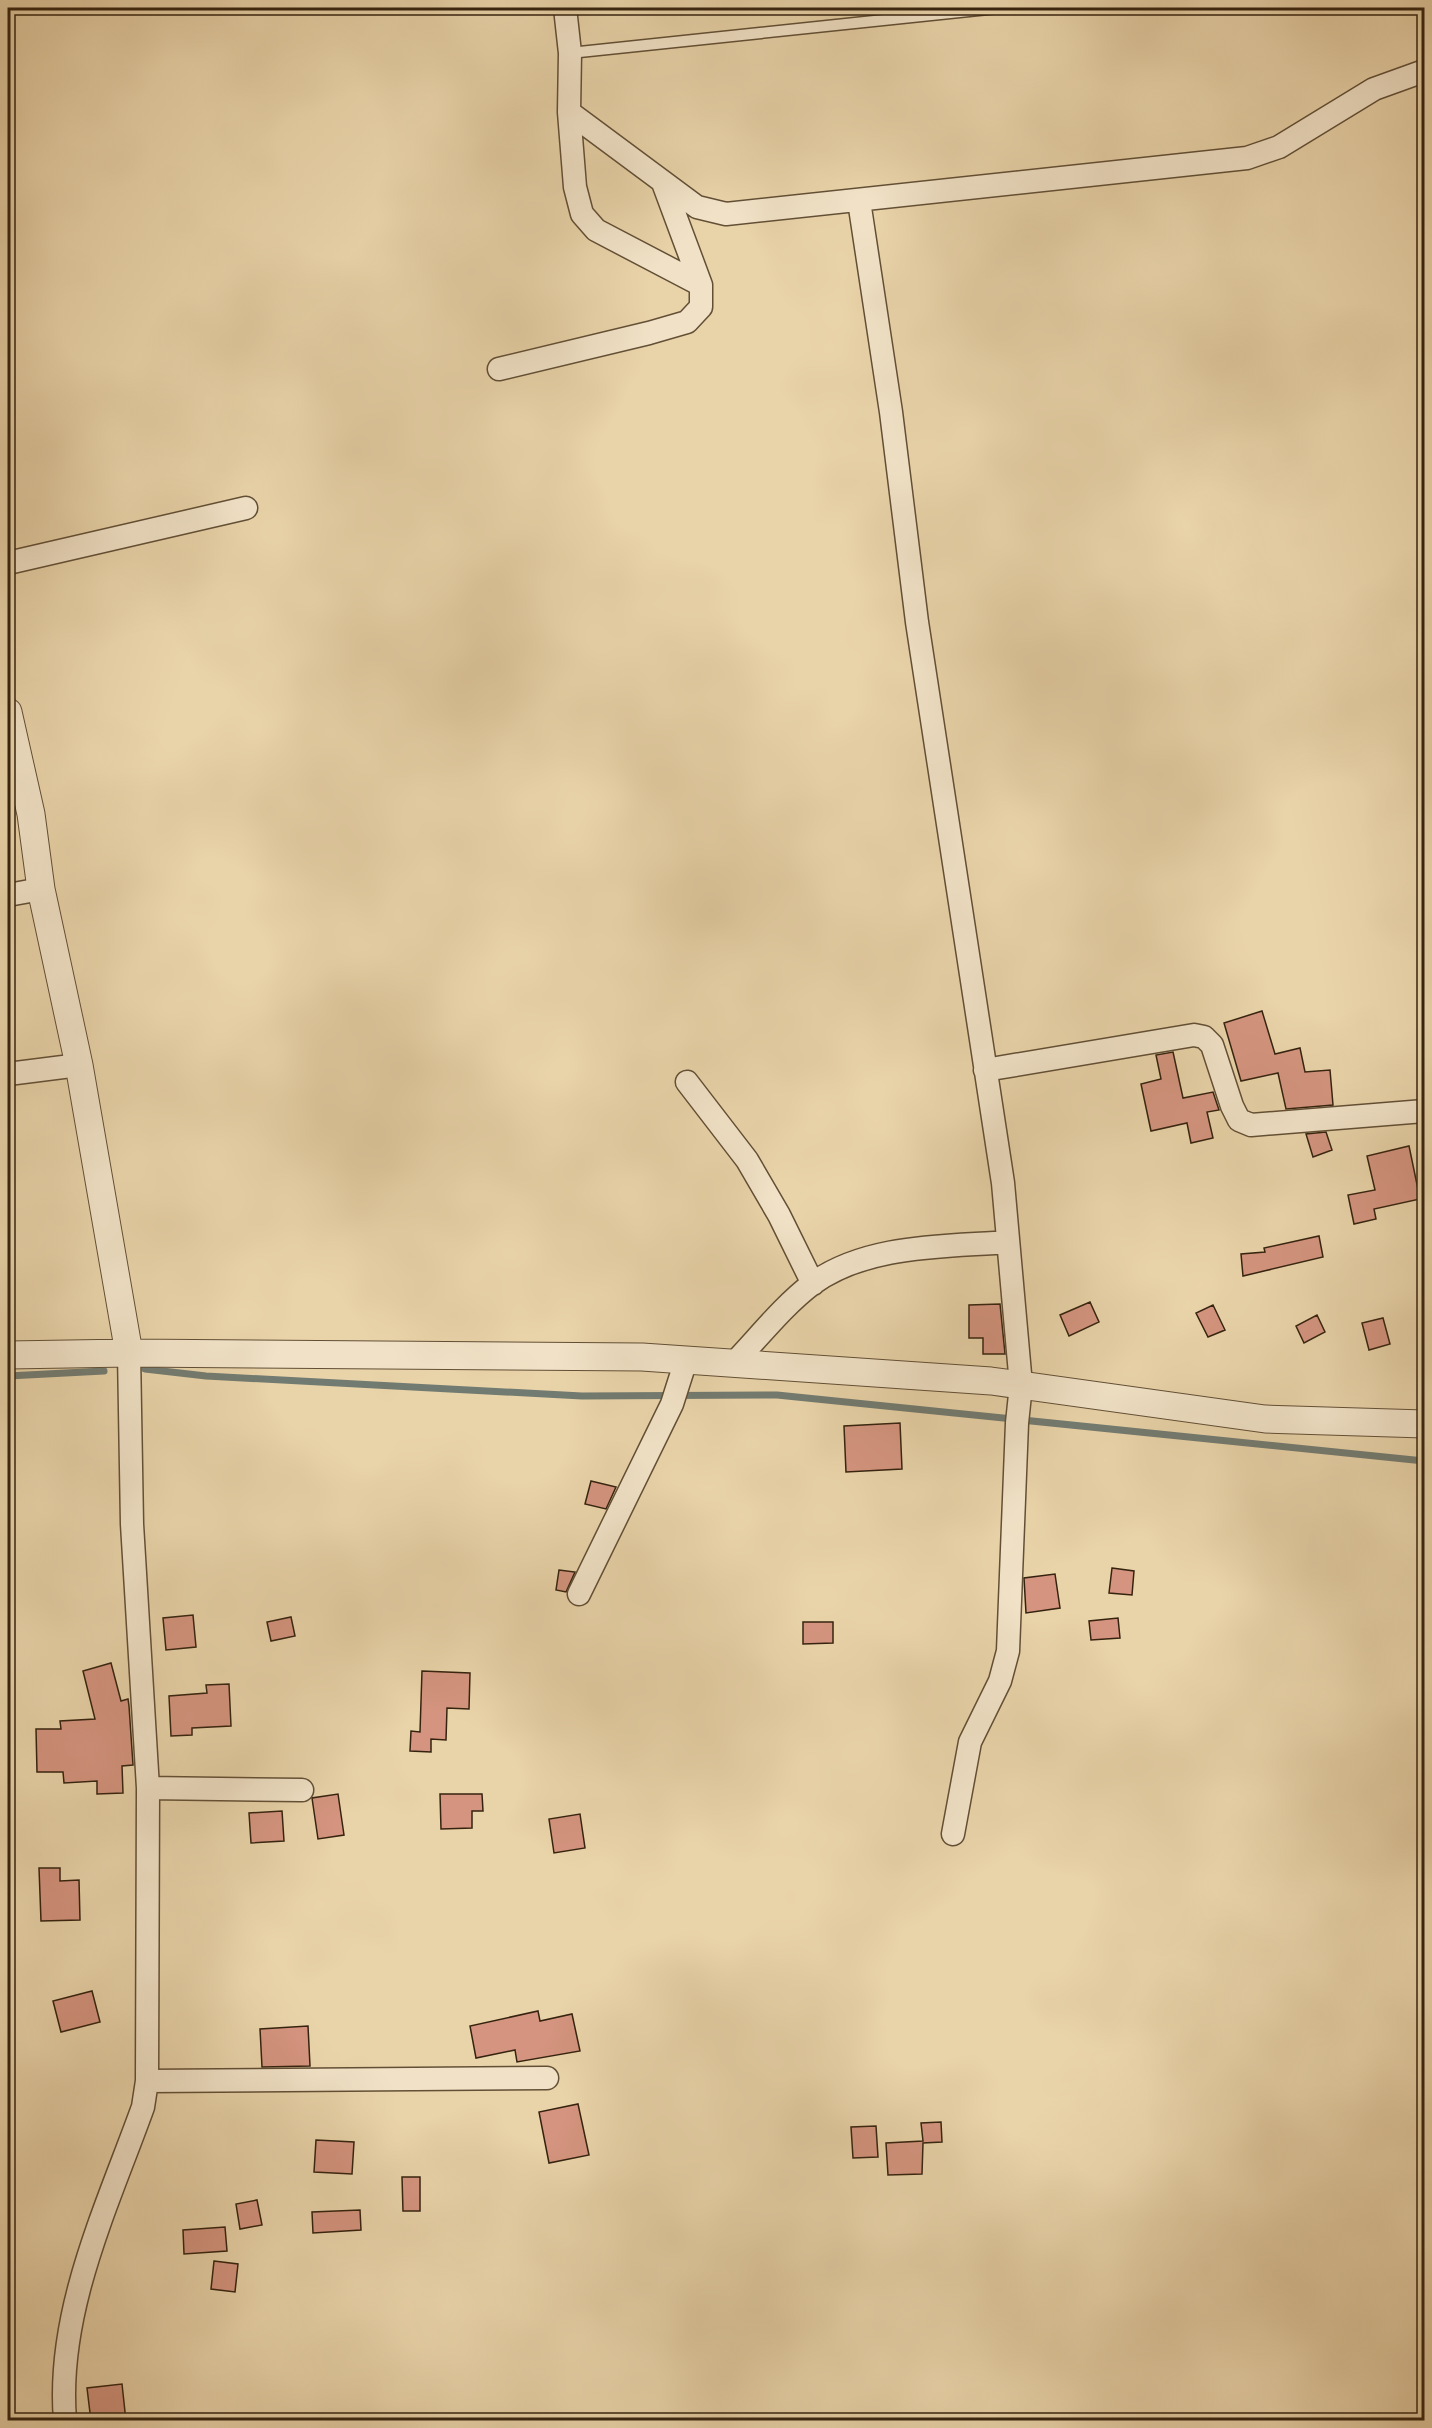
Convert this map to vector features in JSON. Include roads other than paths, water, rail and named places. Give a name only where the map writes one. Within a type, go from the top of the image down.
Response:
[{"type":"street","points":[[565,8],[570,53],[569,112],[575,187],[582,214],[596,230],[701,285]]},
{"type":"street","points":[[569,112],[697,207],[726,213],[858,201],[1247,158],[1279,147],[1302,135],[1374,89],[1425,71]]},
{"type":"street","points":[[499,369],[687,322],[701,308],[701,285],[663,183]]},
{"type":"street","points":[[858,201],[891,412],[917,622],[1003,1183],[1020,1392],[1008,1651],[1000,1681],[970,1742],[953,1834]]},
{"type":"street","points":[[8,563],[246,508]]},
{"type":"street","points":[[8,712],[30,814],[41,890],[79,1065],[129,1353],[132,1524],[148,1788],[147,2081],[143,2107],[86,2263],[69,2334],[63,2392],[65,2421]]},
{"type":"street","points":[[8,895],[41,890]]},
{"type":"street","points":[[985,1070],[1194,1035],[1204,1037],[1212,1045],[1232,1106],[1239,1120],[1251,1125],[1425,1111]]},
{"type":"street","points":[[8,1074],[79,1065]]},
{"type":"street","points":[[687,1082],[747,1160],[779,1215],[813,1284]]},
{"type":"street","points":[[734,1363],[813,1284],[843,1267],[902,1251],[1008,1242]]},
{"type":"street","points":[[8,1355],[129,1353],[618,1356],[685,1365],[734,1363],[1265,1419],[1425,1424]]},
{"type":"street","points":[[579,1594],[672,1404],[685,1365]]},
{"type":"street","points":[[148,1788],[302,1790]]},
{"type":"street","points":[[147,2081],[547,2078]]},
{"type":"lane","points":[[570,53],[998,8]]},
{"type":"waterway","points":[[145,1369],[206,1376],[582,1396],[777,1395],[1424,1461]]},
{"type":"waterway","points":[[8,1376],[104,1371]]}]
